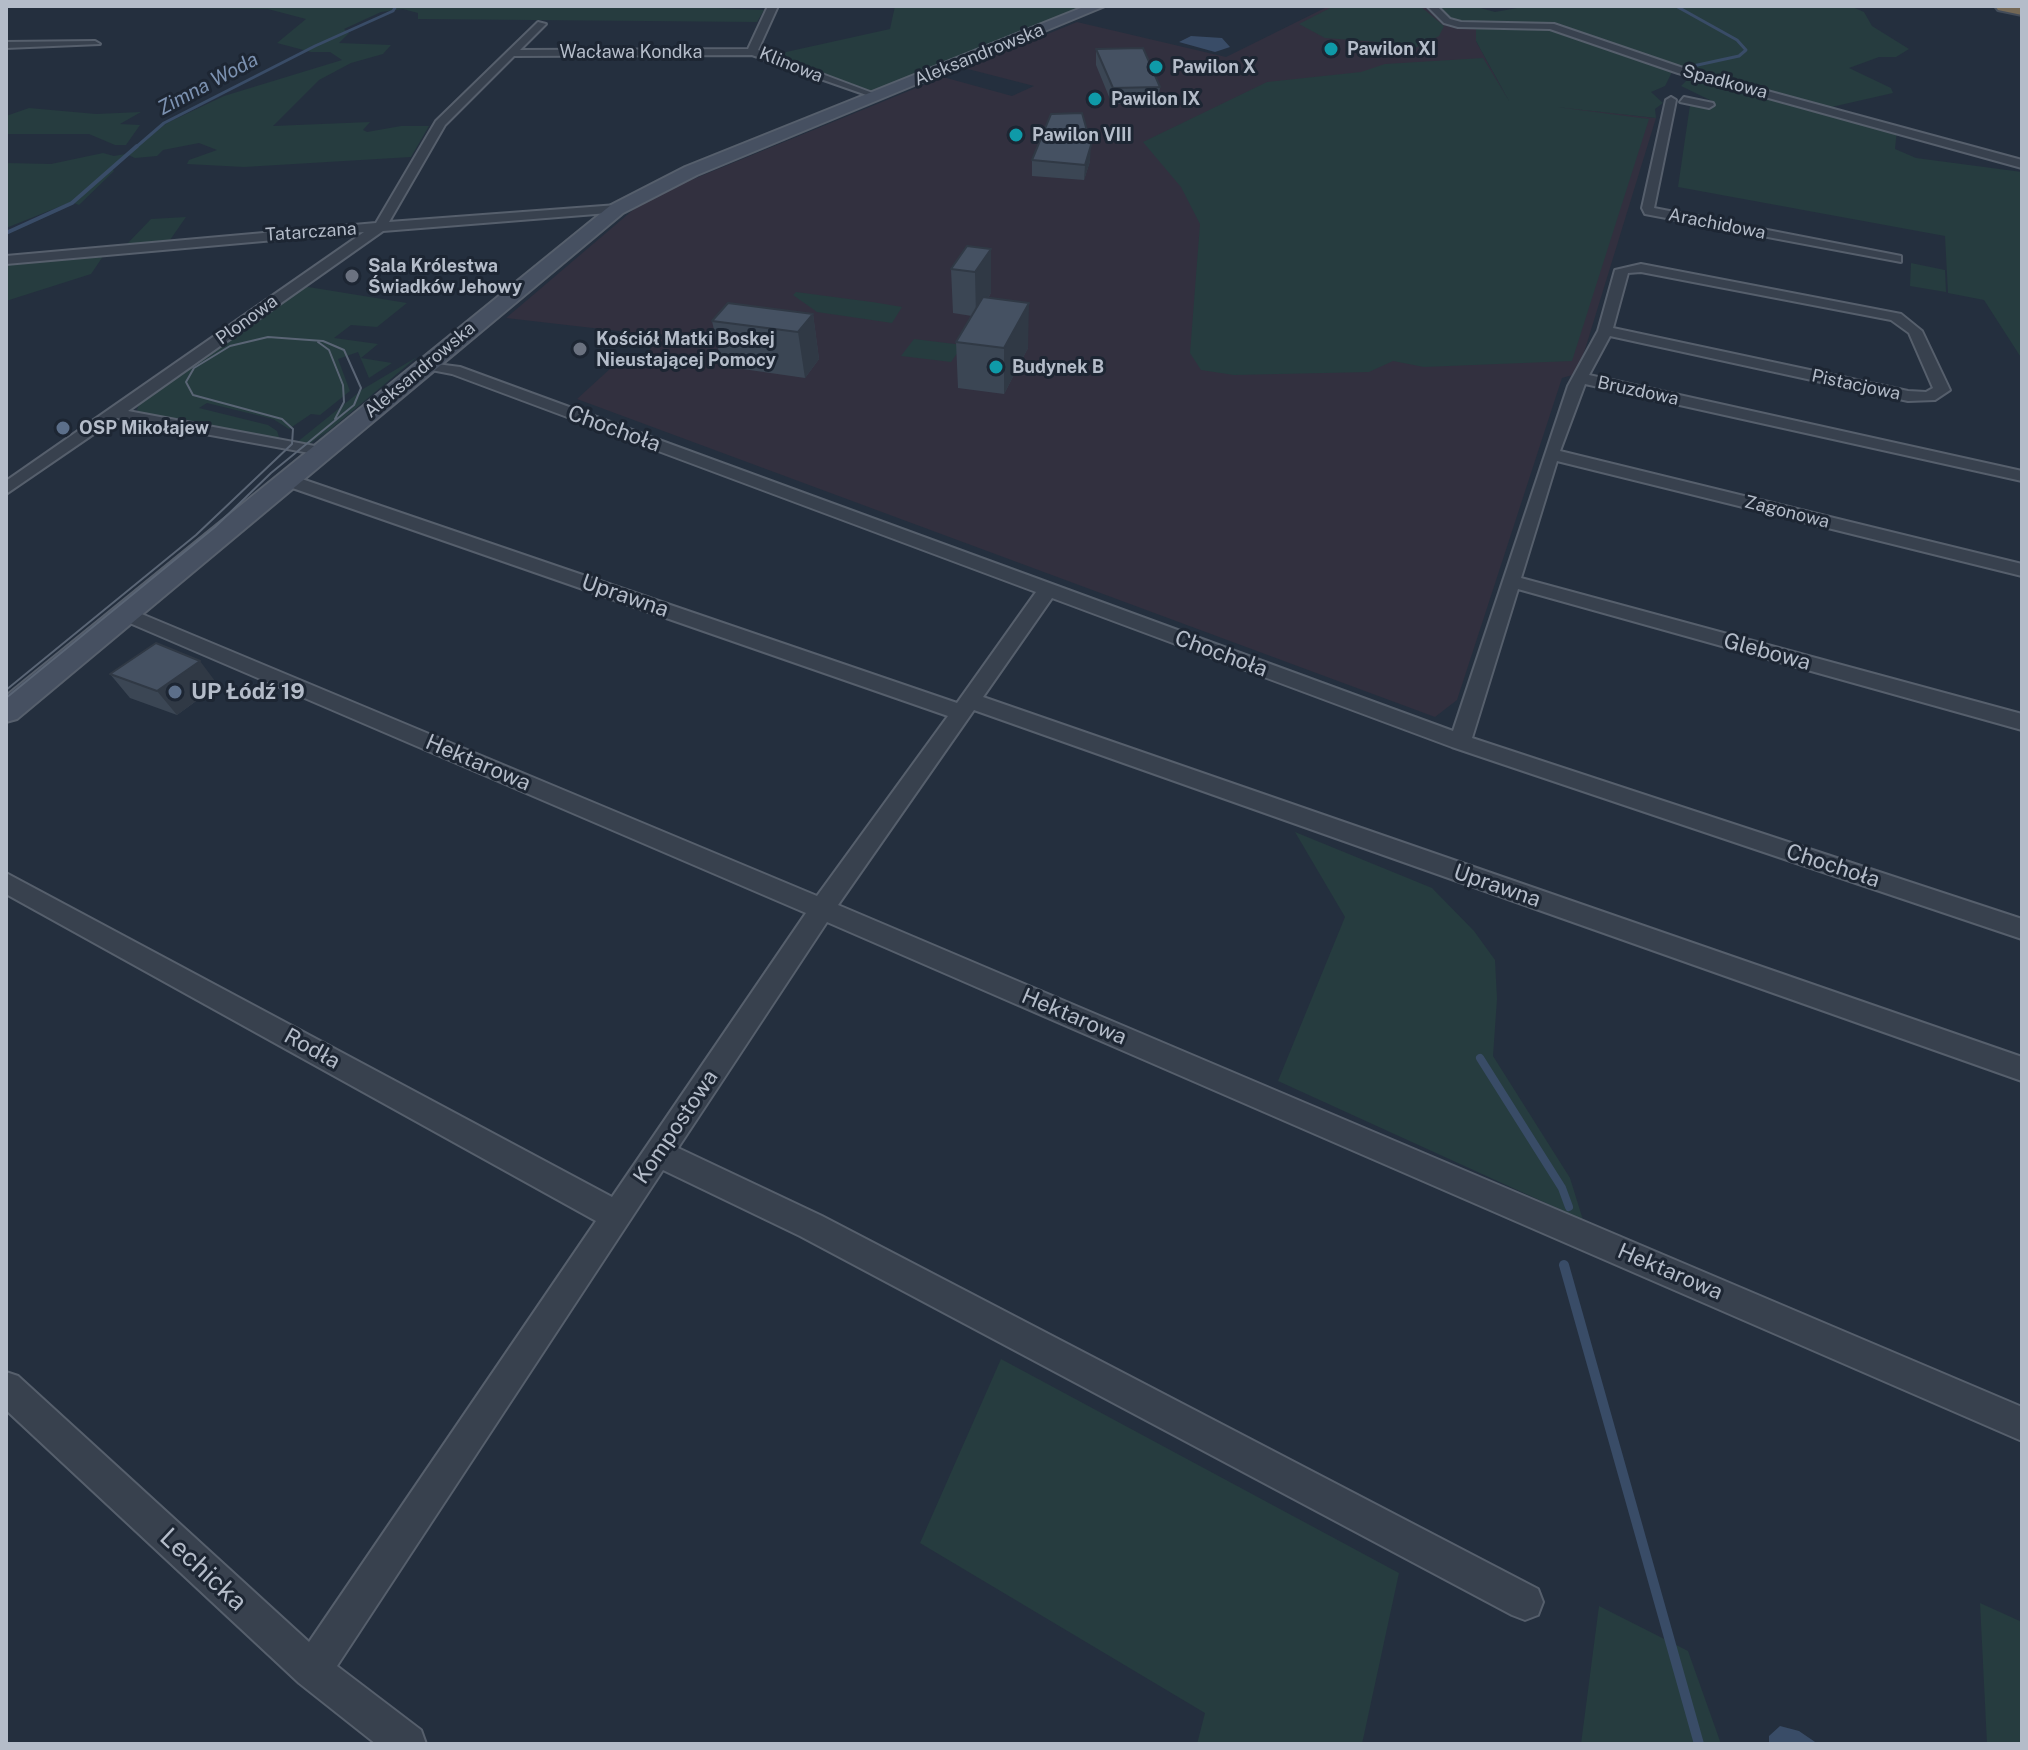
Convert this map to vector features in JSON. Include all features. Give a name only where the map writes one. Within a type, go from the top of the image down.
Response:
[{"type":"highway","points":[[2004,6],[2022,10]]},
{"type":"main road","name":"Aleksandrowska","points":[[6,712],[617,209],[680,176],[1098,6]]},
{"type":"street","name":"Klinowa","points":[[773,6],[753,44],[753,52],[874,97]]},
{"type":"street","name":"Spadkowa","points":[[1432,6],[1443,18],[1456,24],[1541,24],[1682,71],[2022,164]]},
{"type":"street","points":[[380,227],[440,123],[541,24]]},
{"type":"street","points":[[6,45],[95,44]]},
{"type":"street","name":"Wacława Kondka","points":[[509,53],[753,52]]},
{"type":"street","name":"Arachidowa","points":[[1682,71],[1672,94],[1648,208],[1650,211],[1896,259]]},
{"type":"street","name":"Tatarczana","points":[[6,260],[617,209]]},
{"type":"street","name":"Plonowa","points":[[6,489],[380,227]]},
{"type":"street","points":[[339,230],[351,233],[356,242]]},
{"type":"street","name":"Pistacjowa","points":[[1631,268],[1896,317],[1915,331],[1942,390],[1929,397],[1908,396],[1605,331],[1622,270],[1631,268]]},
{"type":"street","points":[[1581,378],[1605,331]]},
{"type":"street","name":"Chochoła","points":[[426,365],[455,370],[1460,742],[2022,929]]},
{"type":"street","name":"Bruzdowa","points":[[1460,742],[1551,454],[1581,378],[2022,476]]},
{"type":"street","points":[[114,413],[320,452]]},
{"type":"street","name":"Zagonowa","points":[[1551,454],[2022,570]]},
{"type":"street","name":"Uprawna","points":[[287,480],[968,707],[2022,1069]]},
{"type":"street","name":"Glebowa","points":[[1512,581],[2022,722]]},
{"type":"street","name":"Kompostowa","points":[[312,1670],[822,909],[1048,590]]},
{"type":"street","name":"Hektarowa","points":[[125,614],[822,909],[2022,1424]]},
{"type":"street","name":"Rodła","points":[[6,883],[617,1216]]},
{"type":"street","points":[[659,1154],[811,1226],[1525,1602]]},
{"type":"street","name":"Lechicka","points":[[6,1388],[312,1670],[407,1744]]},
{"type":"shaded area","points":[[1329,6],[1423,6],[1445,25],[1476,28],[1476,41],[1509,101],[1656,118],[1579,369],[1576,374],[1562,378],[1457,700],[1435,717],[577,399],[612,367],[632,369],[662,336],[506,318],[647,198],[943,77],[1012,96],[1034,86],[964,68],[1077,22],[1226,57]]},
{"type":"green space","points":[[6,6],[670,6],[764,10],[757,22],[418,19],[418,13],[403,9],[381,12],[344,29],[349,33],[339,43],[391,45],[383,54],[351,63],[319,80],[273,126],[370,122],[363,130],[367,132],[401,126],[429,126],[411,157],[244,167],[187,164],[189,160],[217,150],[199,143],[163,150],[157,156],[135,158],[126,154],[167,123],[224,96],[342,60],[330,52],[311,52],[277,43],[306,19],[268,9]]},
{"type":"green space","points":[[895,6],[1092,6],[873,94],[768,56],[890,29]]},
{"type":"green space","points":[[1334,6],[1420,6],[1444,26],[1439,36],[1415,48],[1405,44],[1325,38],[1299,24]]},
{"type":"green space","points":[[1438,6],[1473,6],[1495,12],[1528,6],[1850,6],[1864,12],[1872,26],[1909,49],[1896,57],[1879,57],[1849,68],[1891,88],[1893,93],[1827,108],[1681,68],[1553,24],[1470,23],[1449,18]]},
{"type":"green space","points":[[1476,28],[1548,28],[1672,72],[1665,86],[1651,92],[1663,103],[1655,109],[1656,118],[1556,107],[1649,119],[1572,361],[1424,367],[1393,361],[1369,372],[1234,375],[1201,370],[1190,353],[1200,224],[1181,187],[1143,142],[1267,82],[1361,72],[1385,64],[1483,58],[1509,101],[1476,41]]},
{"type":"green space","points":[[1692,75],[1897,130],[1895,149],[1916,158],[2022,172],[2022,359],[1984,300],[1948,293],[1945,236],[1678,187],[1690,105],[1712,101],[1681,86]]},
{"type":"green space","points":[[29,108],[96,114],[141,112],[120,124],[140,125],[126,145],[115,145],[89,134],[6,134],[6,116]]},
{"type":"green space","points":[[103,153],[114,156],[126,154],[111,168],[114,171],[79,205],[71,202],[6,228],[6,163],[51,164]]},
{"type":"green space","points":[[186,217],[170,240],[127,244],[151,219]]},
{"type":"green space","points":[[106,252],[91,274],[6,301],[6,262]]},
{"type":"green space","points":[[1911,263],[1945,270],[1946,292],[1910,286]]},
{"type":"green space","points":[[302,286],[407,303],[377,327],[351,325],[334,338],[378,344],[361,358],[392,363],[369,378],[358,352],[338,359],[350,391],[320,415],[311,414],[289,429],[273,419],[207,403],[199,408],[268,425],[277,431],[280,440],[141,414],[137,410],[140,400]]},
{"type":"green space","points":[[796,292],[902,307],[892,323],[817,312],[793,295]]},
{"type":"green space","points":[[914,339],[963,345],[951,362],[901,356]]},
{"type":"green space","points":[[417,357],[312,445],[327,431],[308,445],[296,443],[363,389]]},
{"type":"green space","points":[[1295,832],[1432,888],[1474,931],[1495,960],[1497,999],[1493,1056],[1570,1178],[1583,1220],[1278,1081],[1345,917]]},
{"type":"green space","points":[[1001,1359],[1399,1573],[1362,1744],[1197,1744],[1205,1713],[920,1543]]},
{"type":"green space","points":[[1980,1603],[2022,1622],[2022,1744],[1987,1744]]},
{"type":"green space","points":[[1599,1606],[1688,1651],[1721,1744],[1581,1744]]},
{"type":"water","points":[[1191,36],[1222,38],[1230,47],[1215,52],[1179,42]]},
{"type":"water","points":[[1780,1726],[1799,1731],[1818,1744],[1769,1744],[1769,1736]]},
{"type":"building","points":[[1143,48],[1160,87],[1113,88],[1096,49]]},
{"type":"building","points":[[1082,113],[1091,145],[1085,165],[1032,160],[1051,114]]},
{"type":"building","points":[[967,246],[991,249],[975,272],[951,269]]},
{"type":"building","points":[[983,297],[1029,303],[1004,348],[956,342]]},
{"type":"building","points":[[728,303],[813,314],[798,332],[712,321]]},
{"type":"building","points":[[156,643],[200,661],[157,691],[110,674]]},
{"type":"waterway","name":"Zimna Woda","points":[[135,148],[164,123],[315,46],[393,11],[396,6]]},
{"type":"waterway","points":[[1676,6],[1737,40],[1746,50],[1739,56],[1693,66]]},
{"type":"waterway","name":"Zimna Woda","points":[[6,233],[72,203],[137,146]]},
{"type":"waterway","points":[[1480,1058],[1562,1188],[1569,1207]]},
{"type":"waterway","points":[[1564,1265],[1699,1744]]},
{"type":"tram line","points":[[6,690],[196,535],[292,444],[293,429],[282,419],[193,395],[186,382],[194,368],[230,346],[268,337],[323,341],[344,350],[361,388],[354,405],[271,473],[215,527],[6,698]]},
{"type":"tram line","points":[[318,342],[329,350],[343,385],[344,402],[335,419]]},
{"type":"place","name":"Pawilon XI","points":[[1331,49]]},
{"type":"place","name":"Pawilon X","points":[[1156,67]]},
{"type":"place","name":"Pawilon IX","points":[[1095,99]]},
{"type":"place","name":"Pawilon VIII","points":[[1016,135]]},
{"type":"place","name":"Sala Królestwa Świadków Jehowy","points":[[352,276]]},
{"type":"place","name":"Kościół Matki Boskej Nieustającej Pomocy","points":[[580,349]]},
{"type":"place","name":"Budynek B","points":[[996,367]]},
{"type":"place","name":"OSP Mikołajew","points":[[63,428]]},
{"type":"place","name":"UP Łódź 19","points":[[175,692]]}]
